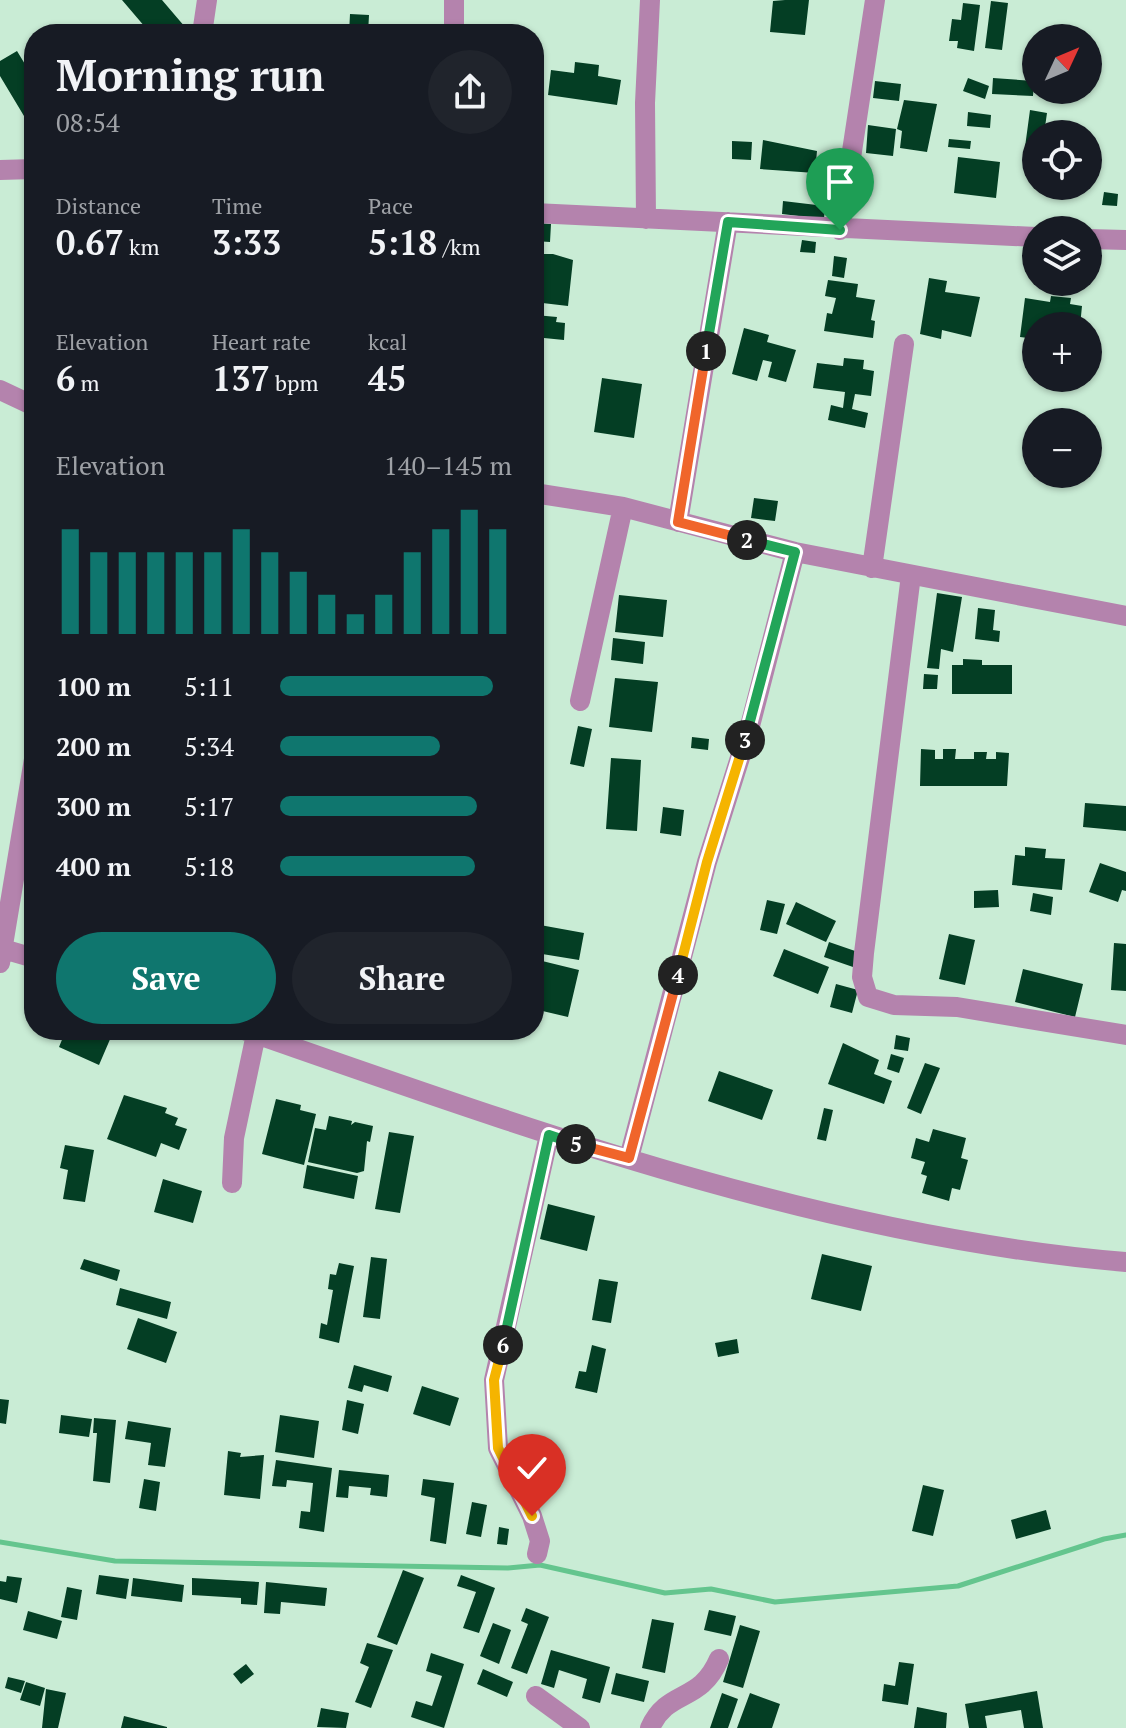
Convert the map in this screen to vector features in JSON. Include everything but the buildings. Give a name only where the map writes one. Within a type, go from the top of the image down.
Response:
[{"type":"street","points":[[203,24],[207,0]]},
{"type":"street","points":[[454,0],[454,24]]},
{"type":"street","points":[[646,219],[645,103],[650,0]]},
{"type":"street","points":[[840,230],[875,0]]},
{"type":"street","points":[[0,170],[24,169]]},
{"type":"street","points":[[544,214],[1022,236]]},
{"type":"street","points":[[678,522],[728,222]]},
{"type":"street","points":[[1102,239],[1126,240]]},
{"type":"street","points":[[872,568],[904,344]]},
{"type":"street","points":[[0,390],[24,401]]},
{"type":"street","points":[[544,495],[623,507],[795,552],[1126,616]]},
{"type":"street","points":[[580,701],[623,507]]},
{"type":"street","points":[[629,1158],[707,862],[750,726],[795,552]]},
{"type":"street","points":[[911,575],[864,953],[862,977],[868,997],[894,1005],[986,1011],[1126,1035]]},
{"type":"street","points":[[24,818],[1,953],[24,956]]},
{"type":"street","points":[[232,1183],[234,1138],[249,1040]]},
{"type":"street","points":[[273,1040],[549,1135],[629,1158],[959,1242],[1126,1262]]},
{"type":"street","points":[[537,1554],[540,1541],[532,1516],[498,1448],[494,1380],[549,1135]]},
{"type":"street","points":[[650,1728],[662,1708],[705,1684],[719,1659]]},
{"type":"street","points":[[536,1696],[580,1728]]},
{"type":"waterway","points":[[0,1542],[115,1561],[508,1568],[540,1565],[665,1593],[711,1589],[775,1602],[958,1586],[1104,1539],[1126,1535]]},
{"type":"route","points":[[532,1516],[498,1448],[494,1380],[549,1135],[629,1158],[707,862],[750,726],[762,670],[784,601],[795,552],[678,522],[728,222],[840,230]]}]
